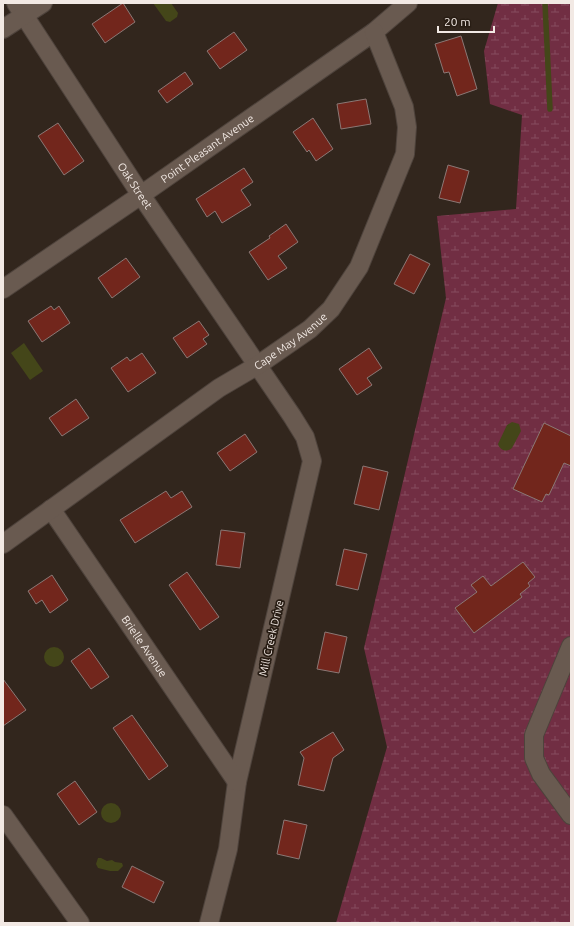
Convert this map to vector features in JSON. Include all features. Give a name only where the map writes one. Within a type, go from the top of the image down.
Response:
[{"type":"street","points":[[3,30],[20,9],[42,3]]},
{"type":"street","name":"Point Pleasant Avenue","points":[[3,289],[141,195],[374,32],[408,3]]},
{"type":"street","name":"Oak Street","points":[[20,9],[141,195],[258,365]]},
{"type":"street","name":"Cape May Avenue","points":[[3,544],[219,388],[258,365],[310,329],[331,309],[359,267],[406,154],[407,127],[404,107],[374,32]]},
{"type":"street","name":"Mill Creek Drive","points":[[209,923],[228,849],[237,782],[312,461],[305,437],[258,365]]},
{"type":"street","name":"Brielle Avenue","points":[[51,509],[237,782]]},
{"type":"street","points":[[571,646],[534,735],[534,758],[541,774],[571,815]]},
{"type":"street","points":[[3,815],[80,923]]},
{"type":"green space","points":[[498,3],[571,3],[571,923],[336,923],[387,747],[364,648],[446,298],[437,216],[516,209],[522,115],[490,104],[484,51]]},
{"type":"shaded area","points":[[153,3],[171,3],[178,13],[177,17],[170,22],[166,21]]},
{"type":"shaded area","points":[[24,343],[43,371],[30,380],[11,353]]},
{"type":"shaded area","points":[[512,422],[519,424],[521,431],[512,448],[504,450],[500,448],[498,444],[507,425]]},
{"type":"shaded area","points":[[54,647],[61,650],[64,657],[61,664],[54,667],[47,664],[44,657],[47,650]]},
{"type":"shaded area","points":[[111,803],[118,806],[121,813],[118,820],[111,823],[104,820],[101,813],[104,806]]},
{"type":"shaded area","points":[[98,858],[122,863],[123,866],[118,871],[98,868],[96,864]]},
{"type":"building","points":[[123,3],[135,22],[105,43],[92,24]]},
{"type":"building","points":[[234,32],[247,50],[220,69],[207,51]]},
{"type":"building","points":[[461,36],[477,89],[457,96],[449,72],[444,73],[435,44]]},
{"type":"building","points":[[185,72],[193,84],[167,103],[158,91]]},
{"type":"building","points":[[366,99],[371,124],[341,129],[337,104]]},
{"type":"building","points":[[313,118],[333,149],[316,161],[309,150],[307,152],[293,132]]},
{"type":"building","points":[[58,123],[84,161],[64,175],[38,136]]},
{"type":"building","points":[[448,165],[469,171],[460,203],[439,198]]},
{"type":"building","points":[[244,168],[253,182],[241,190],[251,205],[222,223],[215,211],[207,217],[196,199]]},
{"type":"building","points":[[286,224],[298,242],[278,256],[287,268],[268,280],[249,252],[270,238],[269,236]]},
{"type":"building","points":[[410,254],[430,264],[414,294],[394,284]]},
{"type":"building","points":[[126,258],[140,277],[112,298],[98,278]]},
{"type":"building","points":[[51,306],[54,310],[59,306],[70,323],[42,342],[28,321]]},
{"type":"building","points":[[199,321],[209,335],[203,339],[207,344],[187,358],[173,338]]},
{"type":"building","points":[[369,348],[382,368],[367,378],[372,385],[357,395],[339,369]]},
{"type":"building","points":[[142,353],[156,373],[128,392],[111,368],[127,357],[130,361]]},
{"type":"building","points":[[76,399],[89,418],[62,436],[49,418]]},
{"type":"building","points":[[544,423],[571,436],[571,466],[564,463],[549,495],[546,494],[542,502],[513,489]]},
{"type":"building","points":[[245,434],[257,452],[230,471],[217,453]]},
{"type":"building","points":[[363,466],[388,472],[379,510],[354,504]]},
{"type":"building","points":[[166,491],[171,498],[182,491],[192,507],[135,543],[120,520]]},
{"type":"building","points":[[221,530],[245,533],[240,568],[216,565]]},
{"type":"building","points":[[344,549],[367,554],[358,590],[336,585]]},
{"type":"building","points":[[523,562],[535,577],[528,583],[530,586],[520,594],[522,597],[474,633],[455,608],[477,592],[471,585],[483,576],[491,586]]},
{"type":"building","points":[[187,572],[219,617],[200,630],[169,585]]},
{"type":"building","points":[[52,575],[68,600],[50,613],[42,600],[36,604],[28,591]]},
{"type":"building","points":[[325,632],[347,637],[339,673],[317,669]]},
{"type":"building","points":[[89,648],[109,677],[91,689],[71,661]]},
{"type":"building","points":[[3,679],[26,710],[3,726]]},
{"type":"building","points":[[132,715],[168,766],[149,780],[113,728]]},
{"type":"building","points":[[333,732],[344,750],[333,758],[324,791],[298,785],[304,758],[300,752]]},
{"type":"building","points":[[75,781],[97,812],[79,825],[57,794]]},
{"type":"building","points":[[284,820],[307,825],[299,859],[277,854]]},
{"type":"building","points":[[132,866],[164,882],[154,903],[122,887]]},
{"type":"waterway","points":[[545,3],[550,109]]}]
